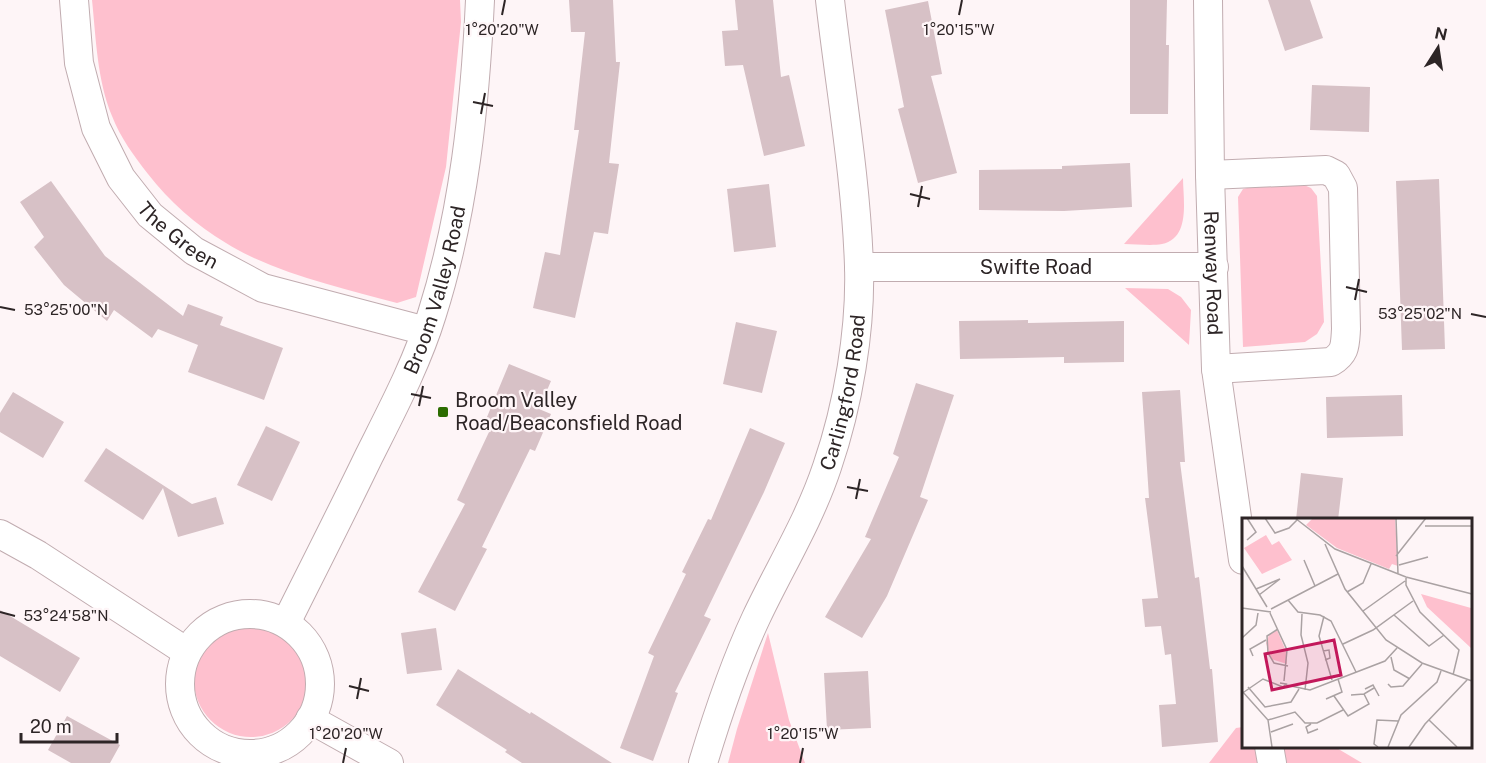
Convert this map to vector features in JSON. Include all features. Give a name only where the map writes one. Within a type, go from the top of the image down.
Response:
[{"type":"street","name":"The Green","points":[[74,0],[79,63],[96,128],[121,178],[150,215],[194,251],[263,288],[426,331]]},
{"type":"street","name":"Broom Valley Road","points":[[286,623],[391,413],[432,314],[456,220],[469,143],[476,80],[480,0]]},
{"type":"street","name":"Carlingford Road","points":[[703,763],[724,695],[741,652],[757,615],[810,514],[828,465],[851,368],[857,322],[859,267],[854,194],[830,0]]},
{"type":"street","name":"Renway Road","points":[[1208,0],[1216,369],[1242,553]]},
{"type":"street","points":[[1210,175],[1326,170],[1336,175],[1343,188],[1346,329],[1345,346],[1340,356],[1330,362],[1216,369]]},
{"type":"street","name":"Swifte Road","points":[[859,267],[1214,267]]},
{"type":"street","points":[[0,534],[38,555],[187,652]]},
{"type":"street","points":[[242,614],[266,615],[286,623],[305,639],[316,660],[321,680],[318,704],[307,726],[289,743],[266,752],[252,754],[228,751],[206,739],[193,724],[182,703],[180,679],[187,652],[202,632],[222,619],[242,614]]},
{"type":"street","points":[[310,719],[388,763]]},
{"type":"street","points":[[1269,748],[1272,763]]},
{"type":"shaded area","points":[[92,0],[460,0],[461,22],[446,167],[416,297],[397,303],[331,285],[265,263],[226,243],[184,212],[148,174],[115,124],[100,73]]},
{"type":"shaded area","points":[[1183,178],[1184,207],[1178,234],[1162,244],[1124,244]]},
{"type":"shaded area","points":[[1304,185],[1311,188],[1317,196],[1324,322],[1317,334],[1305,342],[1243,347],[1238,197],[1243,189],[1255,186]]},
{"type":"shaded area","points":[[1125,288],[1168,289],[1181,297],[1191,310],[1189,345]]},
{"type":"shaded area","points":[[251,623],[273,628],[291,640],[303,658],[308,680],[303,702],[291,720],[273,732],[251,737],[229,732],[211,720],[199,702],[194,680],[199,658],[211,640],[229,628]]},
{"type":"shaded area","points":[[768,633],[789,720],[805,763],[728,763],[737,729]]},
{"type":"shaded area","points":[[1242,727],[1242,748],[1337,748],[1362,763],[1209,763],[1236,728]]},
{"type":"building","points":[[569,0],[613,0],[616,62],[620,62],[609,163],[619,164],[608,234],[594,232],[575,318],[533,308],[545,252],[560,255],[579,130],[574,130],[585,32],[571,32]]},
{"type":"building","points":[[735,0],[773,0],[781,77],[789,75],[805,146],[764,156],[743,65],[725,66],[722,31],[738,30]]},
{"type":"building","points":[[1130,0],[1167,0],[1168,114],[1130,114]]},
{"type":"building","points":[[1268,0],[1310,0],[1323,38],[1285,51]]},
{"type":"building","points":[[928,1],[942,74],[931,76],[957,173],[918,183],[898,109],[904,107],[885,10]]},
{"type":"building","points":[[1312,85],[1370,87],[1369,132],[1310,130]]},
{"type":"building","points":[[1130,163],[1132,207],[1064,211],[979,210],[979,170],[1062,169],[1062,166]]},
{"type":"building","points":[[1439,179],[1445,349],[1402,350],[1396,181]]},
{"type":"building","points":[[51,181],[105,256],[183,316],[188,304],[223,317],[220,325],[283,348],[264,400],[188,372],[198,345],[158,329],[152,338],[114,310],[107,321],[64,285],[34,247],[44,237],[20,202]]},
{"type":"building","points":[[769,184],[776,247],[734,252],[727,189]]},
{"type":"building","points":[[1028,320],[1028,323],[1124,321],[1124,362],[1064,363],[1064,357],[960,359],[959,321]]},
{"type":"building","points":[[736,322],[777,331],[762,393],[723,384]]},
{"type":"building","points":[[509,364],[551,381],[539,409],[551,414],[535,451],[530,449],[482,547],[487,549],[455,611],[418,592],[465,504],[457,500],[489,432],[482,429]]},
{"type":"building","points":[[916,383],[954,395],[920,497],[928,500],[887,596],[862,638],[825,617],[871,539],[865,537],[899,457],[893,454]]},
{"type":"building","points":[[1180,390],[1185,462],[1180,462],[1195,578],[1199,577],[1210,669],[1212,669],[1218,742],[1162,747],[1159,705],[1176,704],[1171,654],[1165,655],[1161,626],[1145,627],[1142,599],[1158,598],[1145,498],[1149,498],[1142,392]]},
{"type":"building","points":[[13,392],[64,422],[43,458],[0,432],[0,413]]},
{"type":"building","points":[[1402,395],[1403,436],[1327,438],[1326,397]]},
{"type":"building","points":[[266,426],[300,442],[272,501],[237,485]]},
{"type":"building","points":[[750,428],[785,443],[704,616],[711,619],[675,692],[678,693],[653,761],[620,748],[654,656],[648,653],[686,574],[682,572],[708,519],[711,520]]},
{"type":"building","points":[[106,448],[192,504],[216,497],[224,524],[178,537],[163,488],[143,520],[84,481]]},
{"type":"building","points":[[1301,473],[1343,478],[1338,518],[1296,518]]},
{"type":"building","points":[[0,610],[80,658],[60,692],[0,656]]},
{"type":"building","points":[[436,628],[442,670],[407,674],[401,633]]},
{"type":"building","points":[[458,669],[612,763],[522,763],[505,752],[507,750],[436,705]]},
{"type":"building","points":[[868,671],[871,728],[827,730],[824,673]]},
{"type":"building","points":[[67,716],[120,745],[110,763],[71,763],[48,750]]},
{"type":"place","name":"Broom Valley Road/Beaconsfield Road","points":[[443,412]]}]
